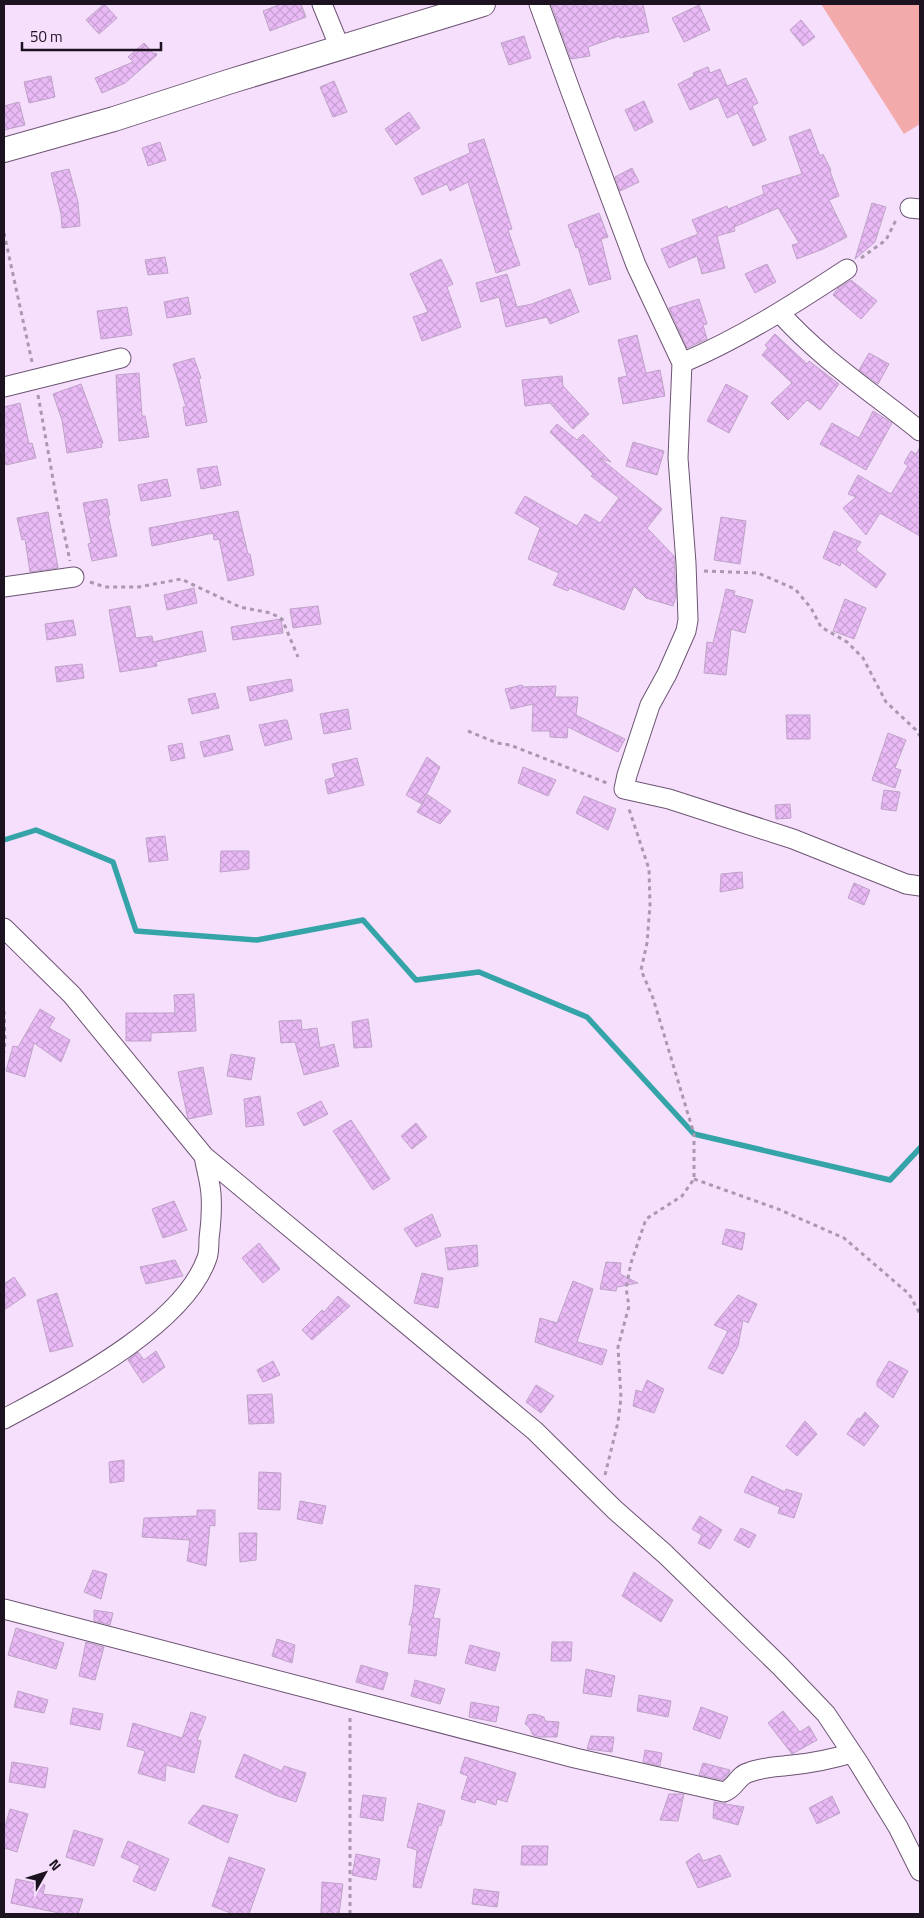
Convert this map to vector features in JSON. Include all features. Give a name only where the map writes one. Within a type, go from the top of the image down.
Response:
[{"type":"street","points":[[322,4],[340,48]]},
{"type":"street","points":[[4,150],[114,119],[483,4]]},
{"type":"street","points":[[539,4],[636,265],[682,363],[678,458],[688,620],[686,631],[667,674],[650,705],[627,775],[624,790],[669,799],[754,828],[793,839],[906,884],[920,886]]},
{"type":"street","points":[[682,363],[714,350],[780,313],[847,268]]},
{"type":"street","points":[[780,313],[799,334],[831,362],[920,431]]},
{"type":"street","points":[[4,387],[121,358]]},
{"type":"street","points":[[4,587],[74,577]]},
{"type":"street","points":[[4,928],[72,995],[204,1156],[535,1431],[787,1673],[826,1714],[898,1827],[920,1871]]},
{"type":"street","points":[[4,1419],[80,1378],[148,1331],[179,1302],[194,1284],[207,1257],[210,1224],[211,1193],[204,1156]]},
{"type":"street","points":[[4,1609],[575,1758],[724,1792],[731,1790],[739,1776],[746,1772],[763,1768],[830,1760],[852,1753]]},
{"type":"path","points":[[847,268],[886,240],[898,217],[915,208]]},
{"type":"path","points":[[4,234],[74,577],[105,587],[139,587],[181,580],[240,606],[271,612],[282,619],[298,657]]},
{"type":"path","points":[[686,570],[758,573],[796,588],[811,608],[821,627],[847,642],[862,658],[886,702],[920,736]]},
{"type":"path","points":[[468,731],[497,743],[510,745],[624,790],[649,869],[650,905],[647,943],[641,970],[653,998],[694,1134],[694,1179],[682,1196],[646,1219],[631,1263],[626,1288],[629,1306],[618,1347],[621,1398],[618,1422],[600,1495]]},
{"type":"path","points":[[4,1011],[4,1052]]},
{"type":"path","points":[[694,1179],[778,1209],[844,1238],[909,1294],[920,1314]]},
{"type":"path","points":[[350,1700],[350,1914]]},
{"type":"shaded area","points":[[821,4],[920,4],[920,124],[904,134]]},
{"type":"building","points":[[104,4],[117,18],[99,34],[86,20]]},
{"type":"building","points":[[281,4],[301,4],[306,17],[270,31],[263,11]]},
{"type":"building","points":[[551,4],[643,4],[649,32],[620,38],[619,36],[588,47],[590,56],[571,59]]},
{"type":"building","points":[[699,5],[710,30],[684,42],[672,18]]},
{"type":"building","points":[[801,20],[815,37],[803,46],[790,30]]},
{"type":"building","points":[[524,36],[531,58],[509,65],[501,43]]},
{"type":"building","points":[[144,43],[157,55],[125,83],[102,93],[95,78],[133,62],[128,57]]},
{"type":"building","points":[[708,67],[710,73],[720,69],[727,86],[746,78],[758,103],[752,106],[766,140],[753,146],[738,113],[727,118],[718,97],[690,110],[678,84],[694,76],[693,73]]},
{"type":"building","points":[[51,76],[55,97],[29,103],[24,82]]},
{"type":"building","points":[[334,81],[347,112],[333,117],[320,87]]},
{"type":"building","points":[[644,101],[653,122],[635,131],[625,110]]},
{"type":"building","points":[[19,102],[25,125],[4,130],[4,106]]},
{"type":"building","points":[[409,112],[420,128],[396,145],[385,129]]},
{"type":"building","points":[[810,129],[820,156],[823,154],[831,170],[839,196],[829,200],[847,237],[797,259],[792,245],[799,243],[778,208],[734,227],[735,231],[717,236],[725,268],[702,274],[697,256],[669,268],[661,249],[698,234],[692,220],[727,206],[728,209],[764,194],[762,186],[802,174],[789,137]]},
{"type":"building","points":[[484,139],[512,229],[508,230],[520,265],[496,273],[468,182],[450,191],[447,184],[422,195],[414,178],[470,153],[468,144]]},
{"type":"building","points":[[160,142],[166,160],[148,166],[142,148]]},
{"type":"building","points":[[632,168],[639,182],[620,191],[615,177]]},
{"type":"building","points":[[69,169],[78,202],[80,226],[62,228],[61,214],[51,173]]},
{"type":"building","points":[[872,203],[886,207],[875,242],[855,259]]},
{"type":"building","points":[[599,213],[608,237],[601,239],[611,279],[589,285],[578,247],[576,248],[568,225]]},
{"type":"building","points":[[165,257],[168,273],[148,275],[145,260]]},
{"type":"building","points":[[441,259],[453,284],[447,287],[461,327],[422,341],[413,317],[428,312],[410,274]]},
{"type":"building","points":[[767,264],[776,282],[755,293],[745,274]]},
{"type":"building","points":[[507,274],[517,307],[532,304],[570,289],[579,312],[550,324],[547,317],[506,327],[499,297],[481,302],[476,283]]},
{"type":"building","points":[[851,280],[877,301],[861,319],[833,295],[838,288]]},
{"type":"building","points":[[188,297],[191,314],[167,318],[164,302]]},
{"type":"building","points":[[699,299],[707,324],[703,325],[707,339],[687,348],[669,308]]},
{"type":"building","points":[[127,307],[132,335],[101,339],[97,311]]},
{"type":"building","points":[[775,334],[807,364],[809,361],[839,384],[820,410],[807,400],[788,420],[771,403],[792,383],[762,355],[768,348],[765,345]]},
{"type":"building","points":[[637,335],[646,373],[660,370],[665,396],[623,404],[618,378],[627,376],[618,340]]},
{"type":"building","points":[[869,353],[889,364],[878,384],[859,370]]},
{"type":"building","points":[[194,358],[201,378],[199,379],[207,422],[186,426],[183,407],[186,407],[173,364]]},
{"type":"building","points":[[139,373],[142,416],[145,416],[149,437],[119,441],[116,375]]},
{"type":"building","points":[[562,376],[563,386],[589,414],[573,429],[550,403],[525,406],[522,380]]},
{"type":"building","points":[[81,384],[103,443],[101,444],[102,447],[67,453],[62,420],[53,394]]},
{"type":"building","points":[[726,384],[748,396],[729,433],[707,421]]},
{"type":"building","points":[[20,403],[29,444],[32,443],[36,458],[6,465],[4,456],[4,407]]},
{"type":"building","points":[[873,411],[892,423],[866,470],[820,444],[832,423],[859,438]]},
{"type":"building","points":[[557,424],[577,440],[583,434],[611,462],[600,458],[662,509],[647,528],[674,556],[676,596],[673,606],[646,598],[634,586],[624,610],[569,588],[568,591],[553,585],[559,573],[528,559],[540,528],[515,513],[525,496],[577,526],[585,514],[600,523],[619,498],[591,476],[593,474],[550,432]]},
{"type":"building","points":[[633,442],[664,451],[657,475],[626,466]]},
{"type":"building","points":[[920,447],[920,536],[880,513],[866,535],[843,508],[856,497],[848,494],[858,475],[891,494],[908,466],[904,463],[911,451],[916,454]]},
{"type":"building","points":[[217,466],[221,485],[201,489],[197,469]]},
{"type":"building","points":[[167,479],[171,496],[141,501],[138,485]]},
{"type":"building","points":[[107,499],[110,515],[108,515],[117,556],[92,561],[88,544],[91,543],[83,503]]},
{"type":"building","points":[[238,511],[254,575],[228,581],[219,539],[214,540],[213,533],[152,546],[149,528]]},
{"type":"building","points":[[48,512],[58,568],[30,572],[25,539],[22,540],[17,518]]},
{"type":"building","points":[[721,517],[746,521],[740,564],[714,560]]},
{"type":"building","points":[[834,531],[861,542],[856,550],[886,574],[876,588],[841,562],[840,566],[823,558]]},
{"type":"building","points":[[194,588],[197,603],[167,610],[164,595]]},
{"type":"building","points":[[726,589],[735,591],[734,595],[753,600],[745,633],[731,629],[726,675],[704,673],[707,642],[713,643]]},
{"type":"building","points":[[845,599],[866,608],[854,639],[833,631]]},
{"type":"building","points":[[130,606],[136,638],[152,636],[153,642],[202,631],[206,651],[156,662],[157,666],[120,672],[109,610]]},
{"type":"building","points":[[318,606],[321,624],[293,628],[290,609]]},
{"type":"building","points":[[281,619],[283,633],[233,640],[231,627]]},
{"type":"building","points":[[73,620],[76,635],[47,640],[45,624]]},
{"type":"building","points":[[82,664],[84,678],[57,682],[55,667]]},
{"type":"building","points":[[291,679],[293,691],[250,701],[247,687]]},
{"type":"building","points":[[522,685],[523,687],[556,686],[555,697],[578,697],[576,715],[625,739],[618,752],[568,727],[567,738],[550,737],[550,731],[532,731],[533,704],[511,709],[505,689]]},
{"type":"building","points":[[215,693],[219,708],[192,714],[188,699]]},
{"type":"building","points":[[348,709],[351,729],[324,734],[320,714]]},
{"type":"building","points":[[786,715],[810,715],[810,739],[787,739]]},
{"type":"building","points":[[287,720],[292,739],[265,746],[259,725]]},
{"type":"building","points":[[888,733],[906,740],[895,768],[901,770],[895,788],[872,780]]},
{"type":"building","points":[[229,735],[233,750],[204,757],[200,742]]},
{"type":"building","points":[[182,743],[185,758],[171,761],[168,746]]},
{"type":"building","points":[[427,757],[440,767],[422,804],[406,795]]},
{"type":"building","points":[[357,758],[364,785],[328,794],[325,780],[335,777],[332,764]]},
{"type":"building","points":[[523,767],[556,780],[548,796],[518,783]]},
{"type":"building","points":[[884,790],[900,792],[896,811],[881,809]]},
{"type":"building","points":[[428,795],[451,811],[440,824],[417,812]]},
{"type":"building","points":[[584,796],[616,809],[608,830],[576,813]]},
{"type":"building","points":[[790,804],[791,818],[776,819],[775,805]]},
{"type":"building","points":[[165,836],[168,860],[149,862],[146,838]]},
{"type":"building","points":[[221,851],[249,851],[249,869],[220,872]]},
{"type":"building","points":[[742,872],[743,888],[720,892],[721,874]]},
{"type":"building","points":[[854,883],[870,890],[864,905],[848,898]]},
{"type":"building","points":[[194,994],[196,1031],[151,1033],[151,1041],[126,1041],[126,1013],[175,1013],[174,995]]},
{"type":"building","points":[[40,1009],[55,1018],[49,1028],[70,1040],[61,1062],[34,1043],[25,1077],[6,1071],[13,1046],[18,1047]]},
{"type":"building","points":[[368,1019],[372,1047],[354,1048],[352,1022]]},
{"type":"building","points":[[301,1020],[302,1030],[317,1028],[320,1048],[334,1044],[339,1066],[304,1075],[295,1042],[281,1043],[279,1021]]},
{"type":"building","points":[[231,1054],[255,1058],[251,1080],[227,1076]]},
{"type":"building","points":[[203,1067],[212,1114],[188,1119],[178,1072]]},
{"type":"building","points":[[260,1096],[264,1125],[246,1127],[244,1099]]},
{"type":"building","points":[[321,1101],[328,1114],[304,1126],[297,1113]]},
{"type":"building","points":[[351,1120],[390,1179],[373,1190],[333,1131]]},
{"type":"building","points":[[416,1123],[427,1137],[412,1149],[401,1136]]},
{"type":"building","points":[[174,1201],[187,1230],[163,1238],[152,1209]]},
{"type":"building","points":[[432,1214],[441,1236],[416,1247],[404,1229]]},
{"type":"building","points":[[726,1229],[745,1233],[742,1250],[722,1244]]},
{"type":"building","points":[[259,1243],[280,1269],[263,1283],[242,1258]]},
{"type":"building","points":[[477,1245],[478,1266],[448,1270],[445,1248]]},
{"type":"building","points":[[175,1260],[183,1276],[146,1284],[140,1267]]},
{"type":"building","points":[[606,1262],[621,1263],[620,1274],[638,1283],[617,1287],[616,1291],[600,1289]]},
{"type":"building","points":[[422,1273],[443,1278],[438,1308],[414,1303]]},
{"type":"building","points":[[14,1277],[26,1295],[4,1310],[4,1284]]},
{"type":"building","points":[[573,1281],[593,1289],[577,1342],[607,1350],[602,1365],[535,1342],[540,1318],[557,1323]]},
{"type":"building","points":[[57,1293],[73,1346],[50,1352],[37,1300]]},
{"type":"building","points":[[738,1295],[757,1304],[748,1323],[743,1320],[738,1346],[723,1374],[708,1368],[728,1331],[714,1325]]},
{"type":"building","points":[[338,1296],[350,1306],[312,1340],[302,1330],[322,1310],[324,1312]]},
{"type":"building","points":[[156,1351],[165,1367],[143,1383],[128,1360],[138,1352],[144,1360]]},
{"type":"building","points":[[273,1361],[280,1375],[263,1382],[257,1370]]},
{"type":"building","points":[[889,1361],[908,1371],[893,1398],[877,1386],[877,1381]]},
{"type":"building","points":[[647,1380],[664,1389],[654,1413],[633,1406],[636,1390],[642,1392]]},
{"type":"building","points":[[536,1385],[554,1396],[541,1413],[526,1402]]},
{"type":"building","points":[[272,1394],[274,1423],[249,1424],[247,1395]]},
{"type":"building","points":[[865,1412],[879,1426],[864,1446],[847,1434],[858,1418],[860,1419]]},
{"type":"building","points":[[805,1421],[817,1434],[797,1456],[786,1446]]},
{"type":"building","points":[[124,1460],[124,1481],[110,1483],[109,1462]]},
{"type":"building","points":[[259,1472],[281,1473],[280,1510],[258,1509]]},
{"type":"building","points":[[752,1476],[785,1492],[786,1489],[802,1494],[794,1518],[778,1513],[780,1507],[744,1492]]},
{"type":"building","points":[[300,1501],[326,1506],[322,1524],[297,1519]]},
{"type":"building","points":[[197,1510],[215,1510],[215,1526],[210,1525],[206,1566],[187,1561],[190,1540],[142,1537],[144,1518],[197,1516]]},
{"type":"building","points":[[700,1516],[722,1530],[710,1549],[698,1543],[702,1535],[692,1529]]},
{"type":"building","points":[[741,1528],[756,1535],[749,1548],[734,1540]]},
{"type":"building","points":[[239,1533],[257,1533],[256,1560],[240,1562]]},
{"type":"building","points":[[93,1570],[107,1574],[101,1599],[84,1592]]},
{"type":"building","points":[[634,1572],[673,1600],[661,1622],[622,1596]]},
{"type":"building","points":[[415,1585],[440,1589],[433,1618],[440,1619],[436,1656],[408,1653],[412,1625],[409,1625],[413,1609]]},
{"type":"building","points":[[94,1610],[113,1613],[110,1625],[94,1621]]},
{"type":"building","points":[[16,1628],[64,1643],[56,1669],[8,1655]]},
{"type":"building","points":[[277,1639],[295,1645],[292,1663],[272,1656]]},
{"type":"building","points":[[86,1642],[104,1647],[95,1680],[79,1676]]},
{"type":"building","points":[[552,1642],[572,1642],[571,1661],[551,1661]]},
{"type":"building","points":[[470,1645],[500,1653],[495,1671],[465,1663]]},
{"type":"building","points":[[361,1665],[388,1673],[383,1690],[356,1682]]},
{"type":"building","points":[[586,1669],[615,1676],[611,1697],[583,1693]]},
{"type":"building","points":[[415,1680],[445,1689],[440,1704],[411,1696]]},
{"type":"building","points":[[18,1691],[48,1700],[44,1713],[14,1707]]},
{"type":"building","points":[[639,1695],[671,1701],[668,1717],[637,1711]]},
{"type":"building","points":[[471,1702],[499,1707],[496,1722],[469,1717]]},
{"type":"building","points":[[701,1707],[728,1717],[720,1739],[693,1729]]},
{"type":"building","points":[[73,1708],[103,1714],[100,1730],[70,1724]]},
{"type":"building","points":[[783,1711],[800,1732],[809,1726],[817,1740],[792,1754],[768,1723]]},
{"type":"building","points":[[191,1712],[206,1717],[197,1740],[201,1741],[194,1773],[166,1765],[165,1781],[138,1773],[145,1751],[127,1746],[133,1723],[182,1738]]},
{"type":"building","points":[[534,1714],[544,1717],[545,1721],[559,1722],[557,1737],[533,1735],[525,1724],[528,1715]]},
{"type":"building","points":[[591,1736],[614,1737],[612,1752],[587,1749]]},
{"type":"building","points":[[645,1750],[662,1753],[660,1766],[643,1762]]},
{"type":"building","points":[[244,1754],[282,1771],[284,1766],[306,1773],[296,1802],[235,1777]]},
{"type":"building","points":[[465,1757],[516,1773],[507,1802],[497,1799],[496,1805],[476,1799],[475,1803],[461,1799],[468,1776],[460,1773]]},
{"type":"building","points":[[12,1762],[48,1768],[45,1788],[9,1782]]},
{"type":"building","points":[[703,1763],[730,1770],[723,1780],[699,1775]]},
{"type":"building","points":[[669,1794],[684,1794],[678,1821],[660,1820]]},
{"type":"building","points":[[363,1795],[386,1798],[383,1821],[360,1817]]},
{"type":"building","points":[[832,1796],[840,1813],[817,1824],[809,1808]]},
{"type":"building","points":[[714,1802],[744,1807],[738,1825],[713,1818]]},
{"type":"building","points":[[418,1803],[445,1811],[441,1826],[439,1825],[421,1888],[413,1887],[417,1850],[407,1847]]},
{"type":"building","points":[[203,1805],[238,1815],[228,1843],[188,1823]]},
{"type":"building","points":[[10,1809],[28,1814],[17,1852],[4,1848],[4,1830]]},
{"type":"building","points":[[74,1830],[103,1839],[94,1866],[66,1857]]},
{"type":"building","points":[[128,1841],[169,1859],[155,1891],[133,1881],[140,1866],[121,1857]]},
{"type":"building","points":[[522,1846],[548,1846],[547,1865],[521,1865]]},
{"type":"building","points":[[699,1853],[703,1861],[720,1855],[731,1876],[698,1888],[686,1862]]},
{"type":"building","points":[[356,1854],[380,1859],[376,1880],[352,1875]]},
{"type":"building","points":[[229,1857],[265,1869],[249,1914],[233,1914],[212,1906]]},
{"type":"building","points":[[16,1879],[45,1885],[43,1894],[83,1899],[78,1914],[64,1914],[11,1903]]},
{"type":"building","points":[[322,1882],[343,1884],[339,1914],[321,1914]]},
{"type":"building","points":[[474,1889],[499,1892],[497,1907],[472,1904]]},
{"type":"waterway","points":[[4,840],[36,830],[113,862],[136,931],[257,940],[363,920],[416,980],[479,972],[587,1017],[694,1134],[890,1180],[920,1148]]}]
